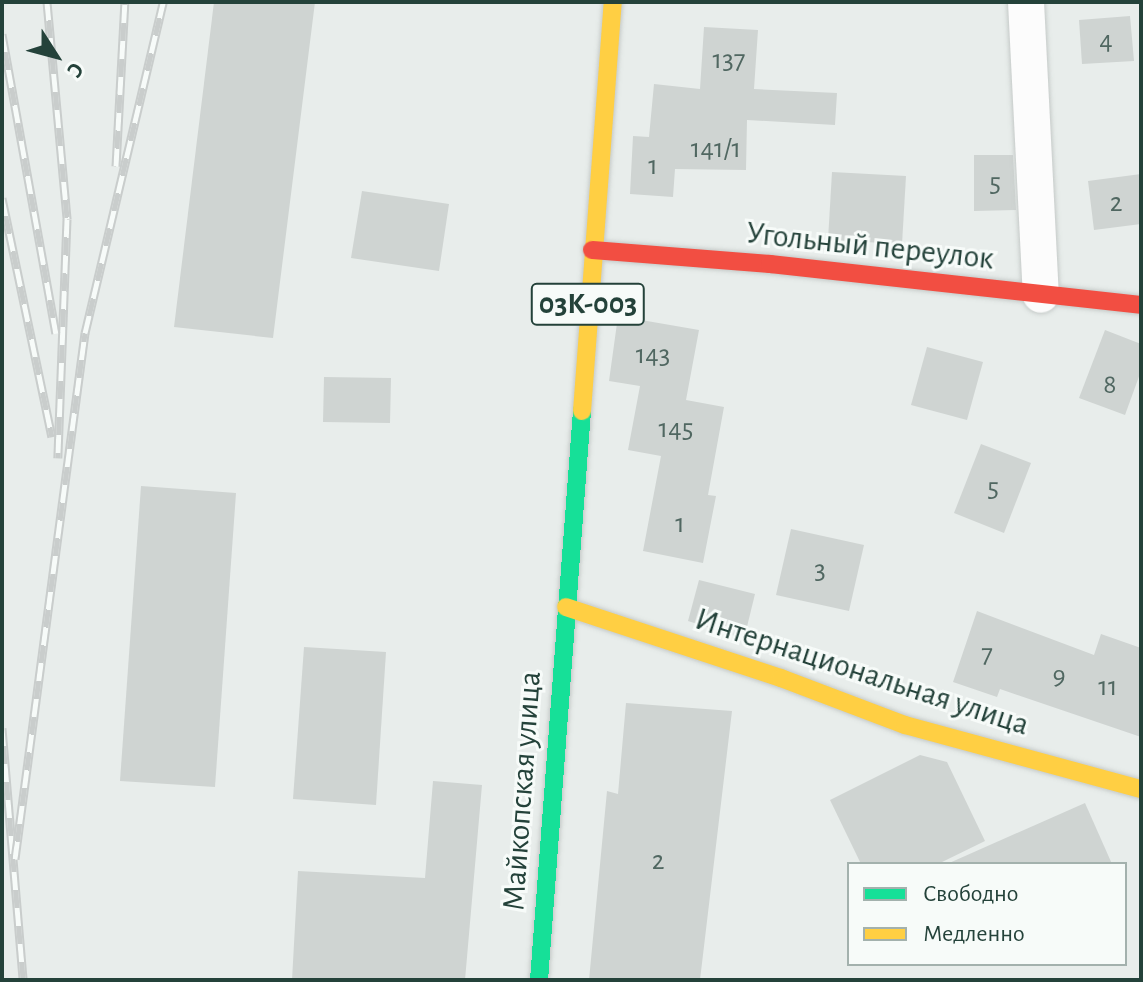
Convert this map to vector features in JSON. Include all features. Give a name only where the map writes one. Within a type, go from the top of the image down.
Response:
[{"type":"street","name":"03К-003","points":[[566,607],[613,2]]},
{"type":"street","points":[[1026,2],[1041,295]]},
{"type":"street","name":"Угольный переулок","points":[[592,250],[770,264],[1141,305]]},
{"type":"street","name":"Интернациональная улица","points":[[566,607],[781,678],[905,725],[1141,789]]},
{"type":"street","name":"Майкопская улица","points":[[539,980],[566,607]]},
{"type":"building","points":[[214,2],[315,2],[273,338],[174,327]]},
{"type":"building","points":[[1130,16],[1134,61],[1082,64],[1079,20]]},
{"type":"building","points":[[704,27],[758,30],[754,89],[837,93],[835,125],[747,120],[746,170],[675,169],[673,197],[630,194],[633,136],[649,137],[654,84],[700,89]]},
{"type":"building","points":[[974,155],[1013,155],[1016,210],[974,211]]},
{"type":"building","points":[[832,172],[906,176],[902,244],[828,240]]},
{"type":"building","points":[[1141,174],[1141,224],[1094,230],[1088,181]]},
{"type":"building","points":[[362,191],[449,204],[439,271],[351,258]]},
{"type":"building","points":[[618,316],[699,330],[686,400],[724,407],[708,495],[716,496],[703,563],[643,551],[661,456],[628,450],[640,386],[609,381]]},
{"type":"building","points":[[1105,330],[1141,344],[1141,371],[1125,415],[1079,398]]},
{"type":"building","points":[[927,347],[983,362],[967,420],[911,405]]},
{"type":"building","points":[[324,377],[391,378],[390,423],[323,422]]},
{"type":"building","points":[[981,444],[1031,463],[1004,533],[954,513]]},
{"type":"building","points":[[141,486],[236,493],[215,787],[120,781]]},
{"type":"building","points":[[791,529],[864,545],[849,611],[776,595]]},
{"type":"building","points":[[699,580],[755,594],[744,639],[688,621]]},
{"type":"building","points":[[977,611],[1094,655],[1101,634],[1141,648],[1141,737],[1000,689],[997,697],[953,682]]},
{"type":"building","points":[[304,647],[386,652],[376,805],[293,799]]},
{"type":"building","points":[[626,703],[732,711],[700,980],[589,980],[607,791],[618,794]]},
{"type":"building","points":[[920,755],[947,762],[985,841],[942,862],[860,862],[830,800]]},
{"type":"building","points":[[433,781],[482,785],[465,980],[292,980],[298,871],[425,878]]},
{"type":"building","points":[[1085,803],[1111,862],[952,862]]},
{"type":"railway","points":[[47,2],[67,219],[58,458]]},
{"type":"railway","points":[[116,166],[125,2]]},
{"type":"railway","points":[[15,859],[85,333],[163,2]]},
{"type":"railway","points":[[2,34],[56,333]]},
{"type":"railway","points":[[2,198],[52,437]]},
{"type":"railway","points":[[2,728],[23,980]]},
{"type":"traffic: fast","points":[[539,980],[582,411]]},
{"type":"traffic: slow","points":[[582,411],[613,2]]},
{"type":"traffic: slow","points":[[566,607],[781,678],[905,725],[1141,789]]},
{"type":"traffic: jam","points":[[592,250],[770,264],[1141,305]]}]
